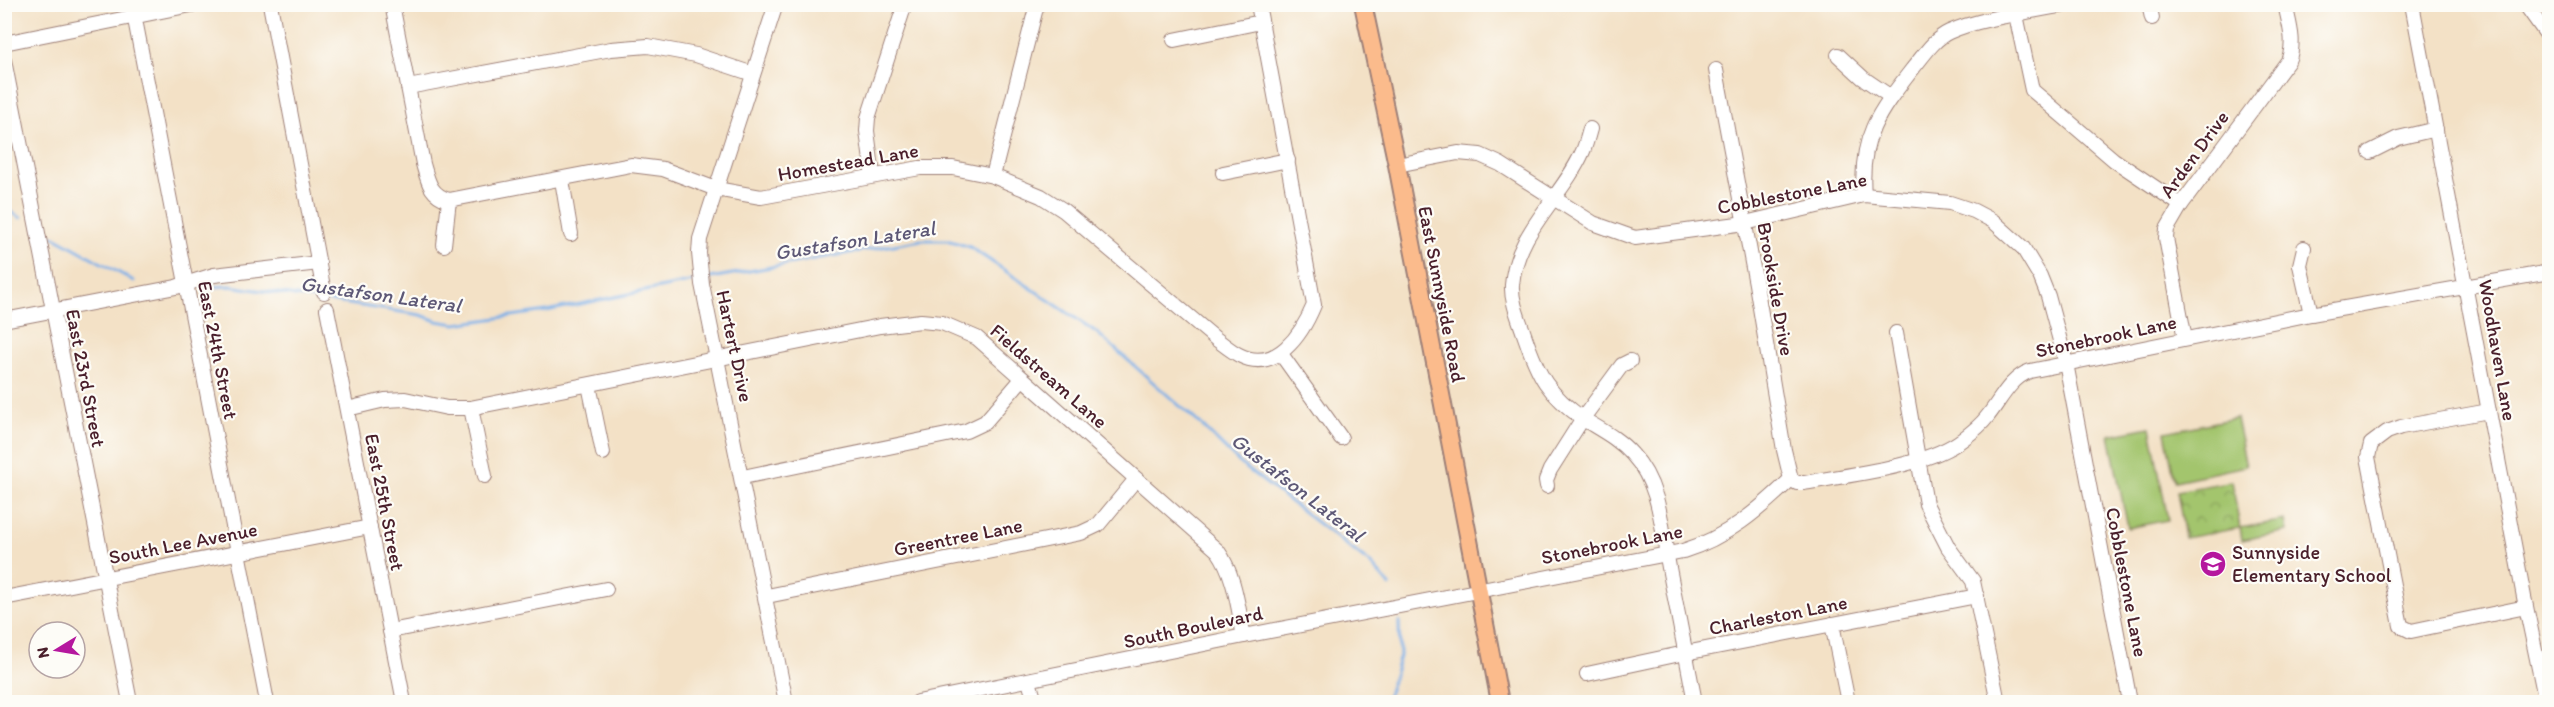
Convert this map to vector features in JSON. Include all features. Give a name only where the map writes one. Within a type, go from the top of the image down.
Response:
[{"type":"main road","name":"East Sunnyside Road","points":[[1363,4],[1397,165],[1500,702]]},
{"type":"street","points":[[4,43],[133,11],[196,4]]},
{"type":"street","points":[[270,4],[324,292]]},
{"type":"street","points":[[392,4],[429,186],[440,197],[449,200],[444,245]]},
{"type":"street","name":"Hartert Drive","points":[[776,4],[700,239],[701,279],[767,596],[786,702]]},
{"type":"street","points":[[873,176],[867,131],[869,112],[905,4]]},
{"type":"street","points":[[993,176],[1037,4]]},
{"type":"street","points":[[1258,4],[1314,305],[1306,325],[1277,356],[1341,438]]},
{"type":"street","points":[[1864,195],[1862,168],[1870,131],[1891,97],[1930,47],[1943,35],[1974,24],[2070,4]]},
{"type":"street","name":"Arden Drive","points":[[2185,339],[2166,238],[2167,229],[2181,205],[2288,61],[2292,51],[2292,39],[2285,4]]},
{"type":"street","name":"Woodhaven Lane","points":[[2412,4],[2546,702]]},
{"type":"street","points":[[2525,4],[2550,39]]},
{"type":"street","name":"East 24th Street","points":[[133,11],[267,702]]},
{"type":"street","points":[[2016,15],[2032,90],[2114,160],[2181,205]]},
{"type":"street","points":[[1174,40],[1261,22]]},
{"type":"street","points":[[408,87],[611,49],[648,46],[696,55],[753,74]]},
{"type":"street","points":[[1838,55],[1863,78],[1891,97]]},
{"type":"street","name":"East 23rd Street","points":[[4,60],[129,702]]},
{"type":"street","name":"Brookside Drive","points":[[1716,70],[1784,450],[1791,478]]},
{"type":"street","points":[[1590,129],[1583,151],[1521,248],[1514,270],[1513,298],[1539,376],[1554,395],[1583,418],[1613,437],[1637,460],[1652,487],[1663,527],[1666,555],[1695,702]]},
{"type":"street","points":[[2370,152],[2398,138],[2436,129]]},
{"type":"street","name":"Cobblestone Lane","points":[[1397,165],[1458,153],[1480,155],[1500,164],[1593,223],[1635,238],[1744,224],[1864,195],[1956,205],[1993,221],[2023,248],[2040,276],[2048,296],[2066,363],[2130,702]]},
{"type":"street","points":[[1223,173],[1288,160]]},
{"type":"street","name":"Homestead Lane","points":[[449,200],[631,165],[650,166],[716,189],[761,197],[920,168],[953,168],[993,176],[1041,196],[1063,210],[1216,339],[1239,355],[1257,359],[1277,356]]},
{"type":"street","points":[[562,180],[572,234]]},
{"type":"street","points":[[2304,248],[2300,265],[2311,314]]},
{"type":"street","points":[[4,320],[185,284],[214,275],[319,263]]},
{"type":"street","name":"Stonebrook Lane","points":[[1477,591],[1702,546],[1746,519],[1791,478],[1797,483],[1804,483],[1892,466],[1944,450],[1962,440],[1986,419],[2014,380],[2023,374],[2066,363],[2311,314],[2550,272]]},
{"type":"street","name":"East 25th Street","points":[[327,309],[404,702]]},
{"type":"street","name":"Fieldstream Lane","points":[[347,409],[385,400],[405,399],[447,408],[471,408],[880,326],[921,321],[950,324],[988,345],[1022,379],[1218,551],[1226,562],[1244,636]]},
{"type":"street","points":[[1896,333],[1924,492],[1932,518],[1948,547],[1967,570],[1977,596],[1998,702]]},
{"type":"street","points":[[1547,486],[1546,480],[1550,470],[1583,418],[1622,365],[1630,361]]},
{"type":"street","points":[[742,477],[966,432],[985,422],[1022,379]]},
{"type":"street","points":[[589,385],[603,453]]},
{"type":"street","points":[[471,408],[485,476]]},
{"type":"street","points":[[2489,411],[2387,432],[2371,444],[2368,457],[2401,626],[2411,631],[2526,607]]},
{"type":"street","name":"Greentree Lane","points":[[767,596],[1081,532],[1098,525],[1136,479]]},
{"type":"street","name":"South Lee Avenue","points":[[4,598],[370,527]]},
{"type":"street","points":[[390,630],[606,589]]},
{"type":"street","name":"South Boulevard","points":[[918,702],[951,699],[1244,636],[1477,591]]},
{"type":"street","name":"Charleston Lane","points":[[1587,674],[1977,596]]},
{"type":"street","points":[[1832,624],[1848,702]]},
{"type":"street","points":[[1029,681],[1035,702]]},
{"type":"green space","points":[[2236,418],[2246,466],[2175,481],[2165,432]]},
{"type":"green space","points":[[2150,427],[2168,520],[2128,528],[2109,435]]},
{"type":"green space","points":[[2232,481],[2240,528],[2185,538],[2177,491]]},
{"type":"green space","points":[[2285,520],[2287,531],[2242,540],[2240,528]]},
{"type":"waterway","name":"Gustafson Lateral","points":[[4,208],[21,218]]},
{"type":"waterway","name":"Gustafson Lateral","points":[[53,236],[134,281]]},
{"type":"waterway","name":"Gustafson Lateral","points":[[705,279],[921,240],[947,240],[970,247],[1096,332],[1198,422],[1241,464],[1370,563],[1390,586]]},
{"type":"waterway","name":"Gustafson Lateral","points":[[210,287],[230,286],[421,315],[437,321],[456,324],[546,311],[699,280]]},
{"type":"waterway","name":"Gustafson Lateral","points":[[1386,702],[1400,656],[1399,622]]},
{"type":"place","name":"Sunnyside Elementary School","points":[[2213,564]]}]
